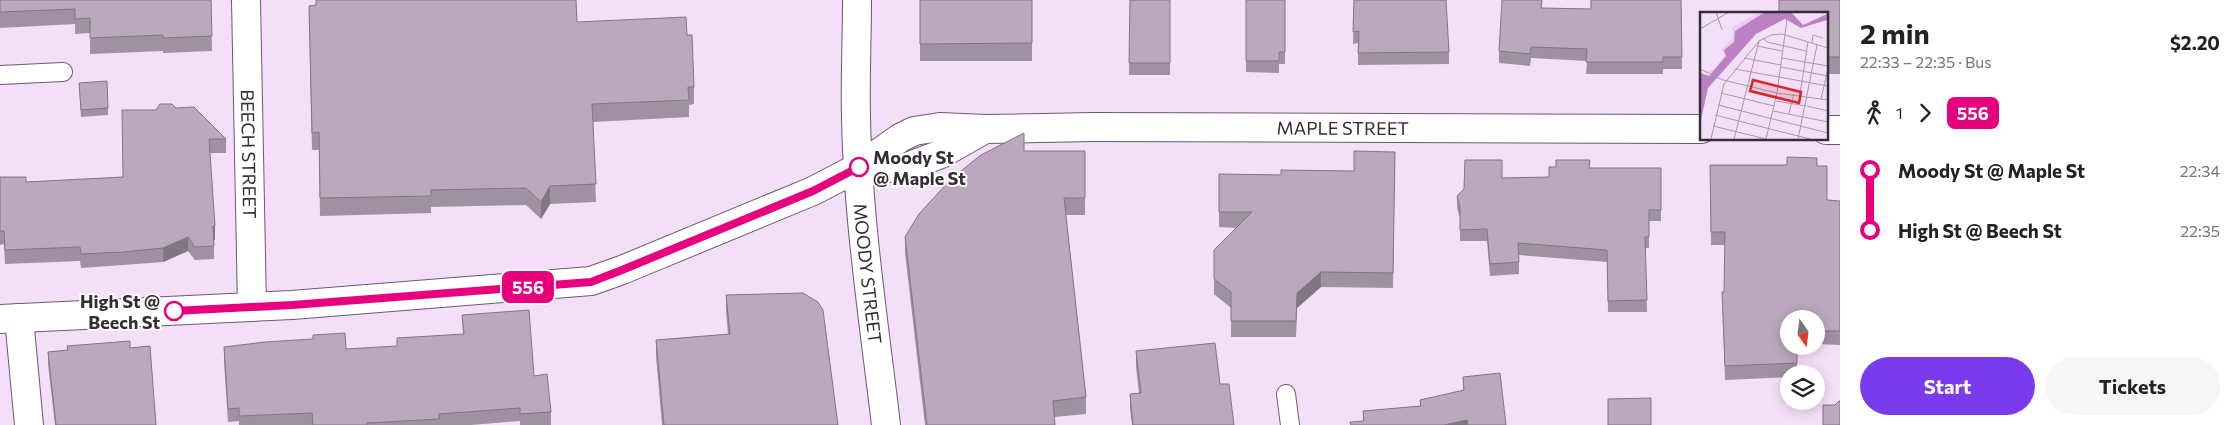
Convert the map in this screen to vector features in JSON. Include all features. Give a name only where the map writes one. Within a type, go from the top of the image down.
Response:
[{"type":"main road","name":"BEECH STREET","points":[[246,0],[252,307]]},
{"type":"main road","name":"MOODY STREET","points":[[857,0],[856,118],[859,167],[868,271],[886,425]]},
{"type":"main road","name":"MAPLE STREET","points":[[859,167],[904,168],[941,154],[985,129],[1102,127],[1700,130]]},
{"type":"main road","points":[[29,425],[9,319],[252,307],[591,282],[813,191],[859,167]]},
{"type":"lane","points":[[0,75],[63,72]]},
{"type":"lane","points":[[1286,394],[1290,425]]},
{"type":"building","points":[[0,0],[211,0],[212,36],[163,38],[163,35],[90,38],[90,18],[75,19],[75,9],[0,12]]},
{"type":"building","points":[[316,0],[576,0],[577,22],[686,17],[687,35],[692,35],[694,87],[688,87],[689,100],[592,104],[596,184],[550,186],[541,202],[526,188],[431,190],[431,196],[320,198],[319,132],[312,133],[309,6],[316,5]]},
{"type":"building","points":[[920,0],[1032,0],[1032,43],[920,44]]},
{"type":"building","points":[[1130,0],[1170,0],[1170,63],[1129,63]]},
{"type":"building","points":[[1246,0],[1285,0],[1285,52],[1279,52],[1279,61],[1246,61]]},
{"type":"building","points":[[1354,0],[1446,0],[1449,52],[1358,53],[1359,31],[1353,32]]},
{"type":"building","points":[[1502,0],[1542,0],[1541,8],[1591,9],[1591,0],[1681,0],[1682,57],[1663,57],[1663,62],[1586,62],[1587,49],[1531,47],[1530,54],[1499,51]]},
{"type":"building","points":[[1779,0],[1840,0],[1840,57],[1828,57],[1828,12],[1779,12]]},
{"type":"building","points":[[107,81],[108,108],[81,110],[79,83]]},
{"type":"building","points":[[160,104],[172,104],[176,108],[194,107],[226,139],[209,139],[215,226],[213,226],[214,246],[195,247],[188,237],[163,248],[123,252],[81,254],[80,247],[5,250],[4,231],[0,231],[0,177],[26,177],[26,182],[123,177],[122,110],[156,110]]},
{"type":"building","points":[[1024,133],[1024,151],[1085,151],[1085,198],[1064,198],[1086,397],[1053,401],[1055,425],[927,425],[905,237],[919,214],[951,179],[981,155]]},
{"type":"building","points":[[1354,151],[1395,152],[1393,273],[1321,272],[1297,293],[1296,321],[1231,321],[1231,292],[1214,279],[1214,250],[1252,212],[1219,212],[1219,174],[1281,175],[1281,170],[1354,171]]},
{"type":"building","points":[[1787,157],[1817,158],[1817,166],[1827,166],[1827,200],[1840,201],[1840,331],[1825,331],[1825,310],[1780,310],[1780,355],[1797,355],[1797,363],[1725,366],[1722,292],[1724,292],[1725,232],[1711,232],[1710,165],[1787,165]]},
{"type":"building","points":[[1465,160],[1502,160],[1502,178],[1549,177],[1549,167],[1556,167],[1556,160],[1590,160],[1589,168],[1661,168],[1661,210],[1649,210],[1649,237],[1645,237],[1647,300],[1608,301],[1607,250],[1518,243],[1519,262],[1490,264],[1487,229],[1460,230],[1460,207],[1457,196],[1464,189]]},
{"type":"building","points":[[803,293],[818,302],[823,310],[838,425],[664,425],[656,340],[730,334],[726,295]]},
{"type":"building","points":[[529,310],[534,376],[547,374],[551,412],[520,414],[520,408],[439,414],[439,419],[367,423],[367,425],[313,425],[312,413],[239,416],[239,408],[228,409],[224,347],[313,339],[313,335],[345,333],[346,349],[397,346],[397,338],[464,334],[462,315]]},
{"type":"building","points":[[130,341],[130,348],[150,346],[156,425],[56,425],[48,352],[68,350],[67,346]]},
{"type":"building","points":[[1215,343],[1220,384],[1229,384],[1234,425],[1133,425],[1130,394],[1141,393],[1136,351]]},
{"type":"building","points":[[1500,373],[1506,425],[1468,425],[1467,420],[1444,425],[1351,425],[1350,422],[1364,421],[1363,411],[1421,406],[1420,400],[1464,390],[1463,377]]},
{"type":"building","points":[[1651,398],[1651,425],[1608,425],[1608,399]]},
{"type":"building","points":[[1840,401],[1840,425],[1823,425],[1825,405],[1835,405]]},
{"type":"bus line","name":"556","points":[[174,311],[292,305],[591,282],[813,191],[859,167]]},
{"type":"place","name":"Moody St @ Maple St","points":[[859,167]]},
{"type":"place","name":"High St @ Beech St","points":[[174,311]]}]
